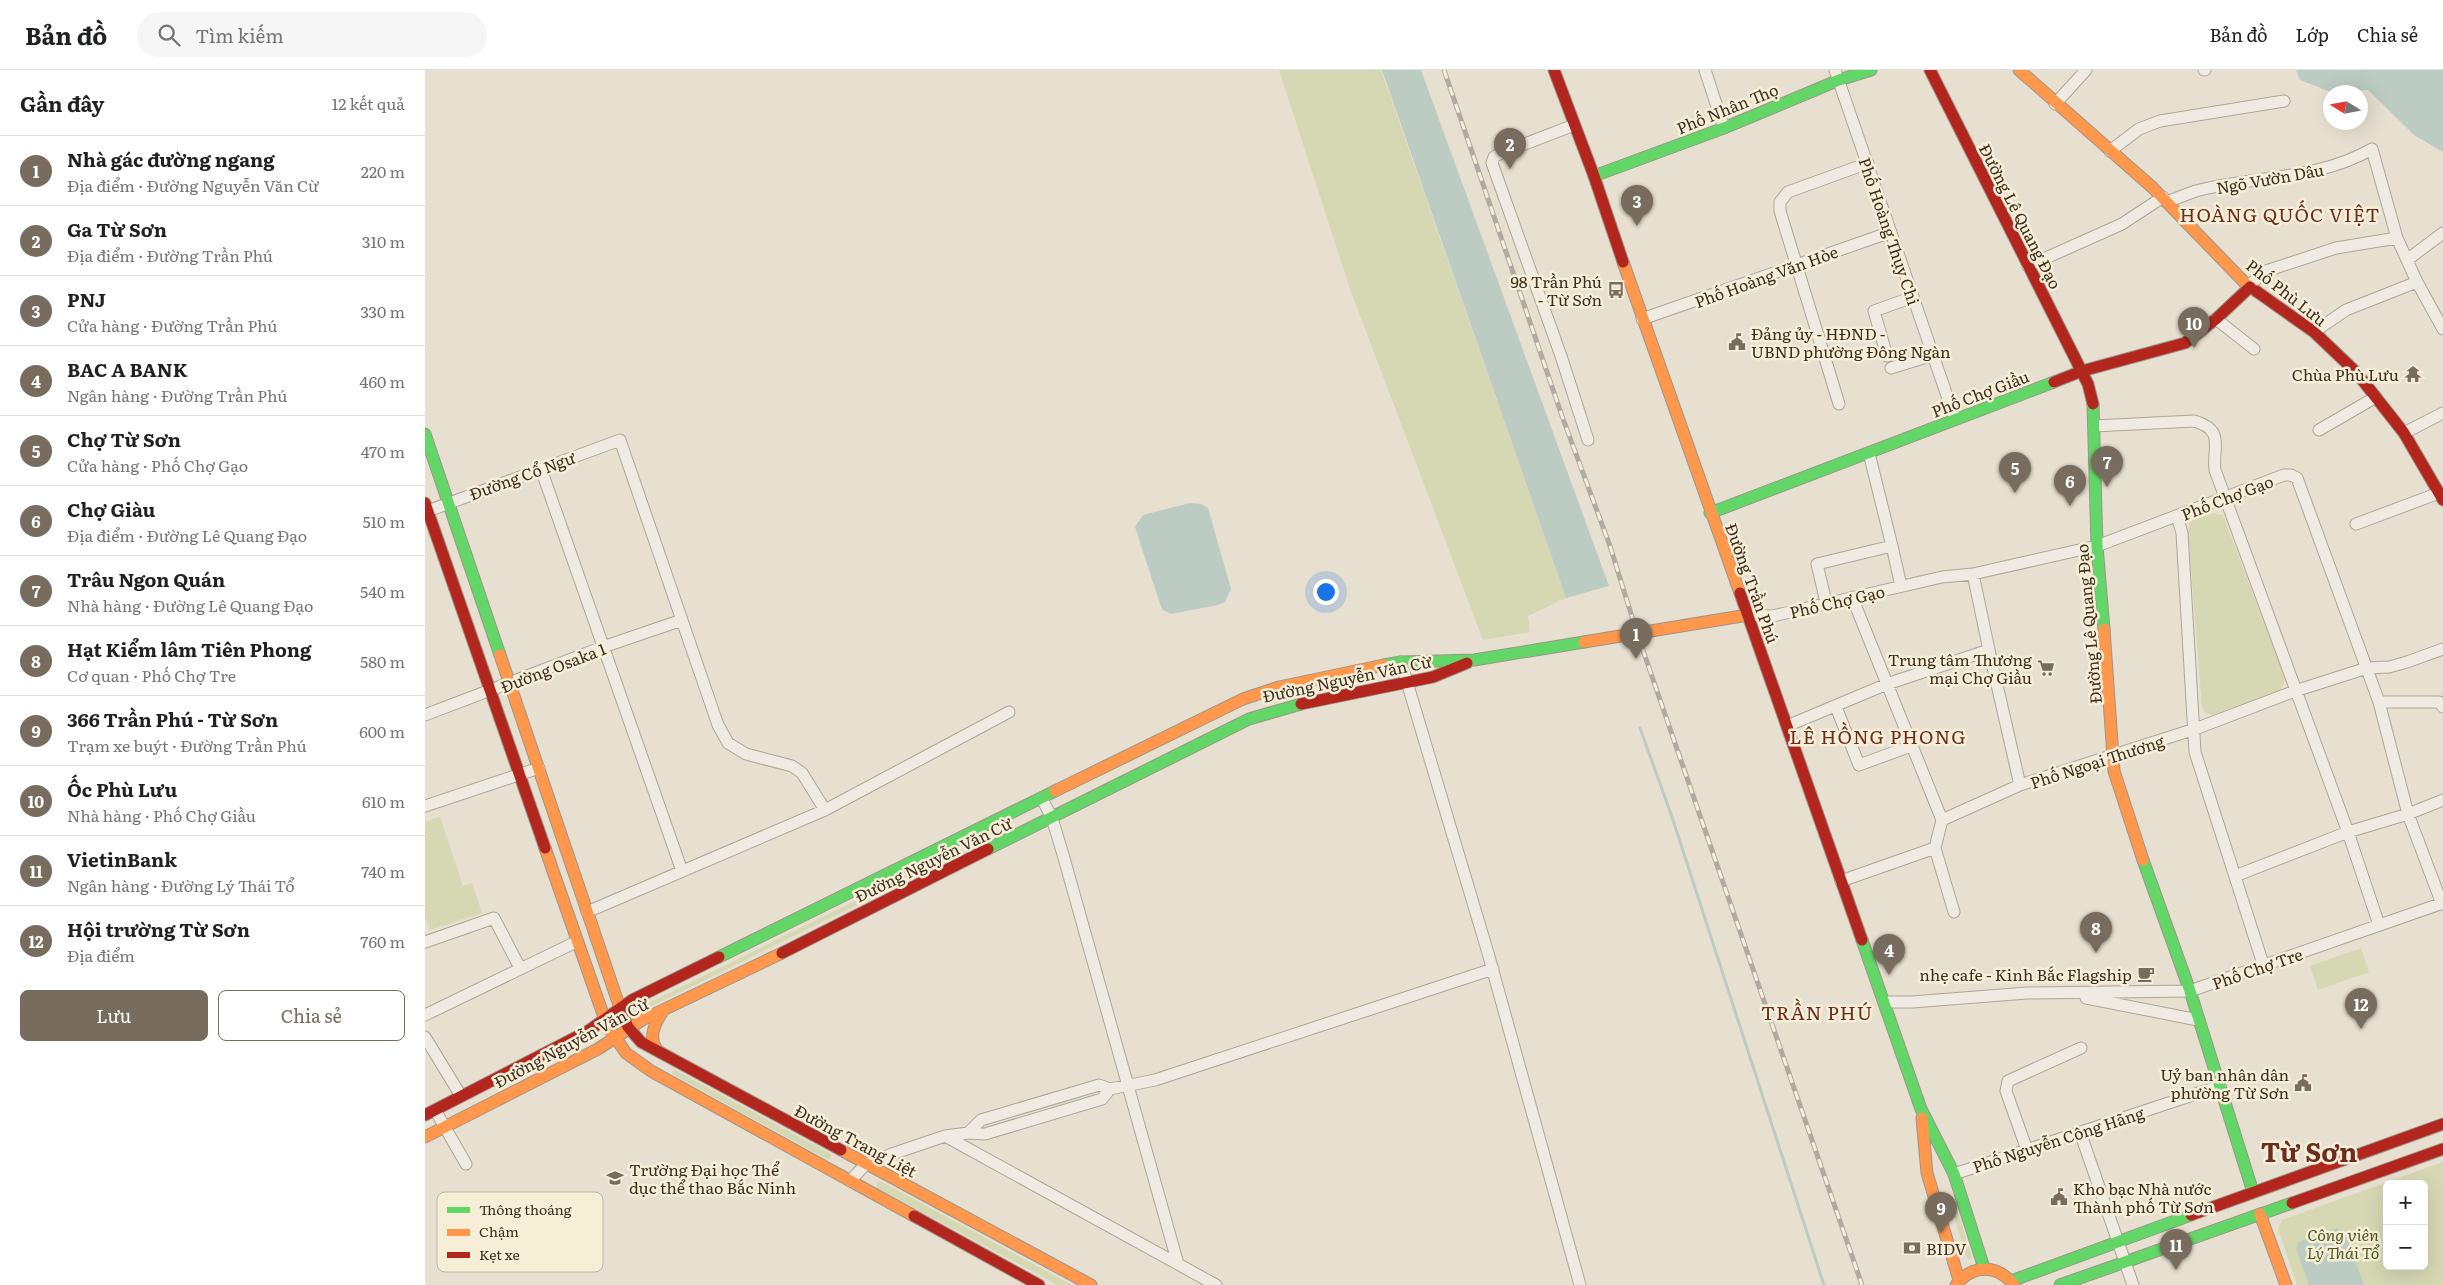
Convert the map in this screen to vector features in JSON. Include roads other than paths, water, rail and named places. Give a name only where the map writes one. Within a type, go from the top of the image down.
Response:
[{"type":"main road","name":"Đường Trần Phú","points":[[1554,70],[1594,176],[1710,514],[1748,615],[1921,1109],[1943,1153],[1942,1178],[1958,1282]]},
{"type":"main road","name":"Phố Nhân Thọ","points":[[1594,176],[1725,128],[1837,75],[1871,70]]},
{"type":"main road","name":"Đường Lê Quang Đạo","points":[[1930,70],[2082,371],[2093,403],[2097,546],[2113,734],[2113,756],[2123,804],[2190,991],[2260,1214]]},
{"type":"main road","name":"Phố Phù Lưu","points":[[2019,70],[2055,104],[2165,199],[2249,286],[2314,332],[2356,372],[2404,433],[2441,496]]},
{"type":"main road","name":"Phố Chợ Giầu","points":[[1710,514],[2082,371],[2185,342],[2217,319],[2249,286]]},
{"type":"main road","name":"Đường Trang Liệt","points":[[425,434],[587,912],[628,1027],[641,1042],[1091,1285]]},
{"type":"main road","points":[[426,508],[576,942],[613,1038],[629,1057],[662,1078],[1039,1285]]},
{"type":"main road","name":"Đường Nguyễn Văn Cừ","points":[[430,1112],[589,1031],[631,1000],[1243,700],[1279,687],[1401,662],[1474,660],[1748,615]]},
{"type":"main road","name":"Đường Nguyễn Văn Cừ","points":[[425,1137],[598,1049],[628,1027],[956,866],[1257,715],[1284,707],[1406,684],[1433,677],[1474,660]]},
{"type":"main road","points":[[946,846],[956,866]]},
{"type":"main road","points":[[658,1051],[653,1044],[652,1038],[655,1023],[663,1011]]},
{"type":"main road","name":"Đường Trần Phú","points":[[1921,1109],[1924,1158],[1942,1178],[1984,1268]]},
{"type":"main road","points":[[1958,1282],[1971,1270],[1984,1268],[2001,1272],[2012,1283],[2118,1240],[2443,1124]]},
{"type":"main road","points":[[2388,1144],[2395,1166]]},
{"type":"main road","points":[[2060,1285],[2443,1148]]},
{"type":"main road","points":[[1924,1158],[1943,1153]]},
{"type":"main road","points":[[2260,1214],[2285,1285]]},
{"type":"street","points":[[1705,70],[1725,128]]},
{"type":"street","points":[[2055,104],[2085,70]]},
{"type":"street","name":"Phố Hoàng Thụy Chi","points":[[1837,75],[1955,419]]},
{"type":"street","points":[[2110,151],[2139,129],[2160,121],[2284,100]]},
{"type":"street","points":[[1574,125],[1499,154],[1494,157],[1493,162],[1561,356],[1588,440]]},
{"type":"street","name":"Ngõ Vườn Dâu","points":[[2028,266],[2122,224],[2165,199],[2197,191],[2307,173],[2351,161],[2372,149],[2397,238]]},
{"type":"street","points":[[1839,404],[1780,211],[1781,198],[1788,192],[1867,163]]},
{"type":"street","name":"Phố Hoàng Văn Hòe","points":[[1642,319],[1891,232]]},
{"type":"street","points":[[2407,260],[2443,233]]},
{"type":"street","points":[[2249,286],[2266,271],[2336,248],[2397,238],[2417,282],[2443,329]]},
{"type":"street","points":[[2314,332],[2346,310],[2417,282]]},
{"type":"street","points":[[1887,356],[1874,311],[1913,297]]},
{"type":"street","points":[[2217,319],[2254,349]]},
{"type":"street","points":[[1891,368],[1933,355]]},
{"type":"street","points":[[2319,430],[2376,397]]},
{"type":"street","points":[[2404,433],[2443,413]]},
{"type":"street","points":[[2093,426],[2181,420],[2202,423],[2209,428],[2216,439],[2215,470],[2348,832],[2379,925]]},
{"type":"street","name":"Đường Cổ Ngư","points":[[426,508],[620,440],[682,620]]},
{"type":"street","points":[[1869,453],[1901,586]]},
{"type":"street","points":[[541,469],[682,871]]},
{"type":"street","name":"Phố Chợ Gạo","points":[[1748,615],[1773,616],[1826,602],[1942,577],[1973,574],[2097,546],[2284,475],[2291,475],[2297,478],[2367,668],[2379,702],[2408,814],[2443,904]]},
{"type":"street","points":[[2356,524],[2441,496]]},
{"type":"street","points":[[2177,516],[2182,533],[2195,752],[2264,967]]},
{"type":"street","points":[[1826,602],[1817,564],[1892,546]]},
{"type":"street","name":"Phố Ngoại Thương","points":[[1973,574],[2020,785],[2195,729],[2295,691],[2367,668],[2389,667],[2443,649]]},
{"type":"street","points":[[1852,597],[1942,820],[1935,848],[1954,912]]},
{"type":"street","points":[[682,620],[718,725],[728,743],[746,754],[792,766],[802,773],[825,810]]},
{"type":"street","name":"Đường Osaka 1","points":[[425,715],[603,647],[682,620]]},
{"type":"street","points":[[1787,726],[1887,684],[1989,650]]},
{"type":"street","points":[[1401,662],[1406,684],[1493,969],[1580,1285]]},
{"type":"street","points":[[2379,702],[2439,702],[2443,708]]},
{"type":"street","points":[[1836,707],[1859,765],[1911,746]]},
{"type":"street","points":[[587,912],[825,810],[1009,712]]},
{"type":"street","points":[[425,806],[539,768]]},
{"type":"street","points":[[1942,820],[2020,785]]},
{"type":"street","points":[[1042,799],[1052,818],[1178,1264]]},
{"type":"street","points":[[2235,876],[2348,832],[2408,814],[2443,800]]},
{"type":"street","points":[[1841,881],[1935,848]]},
{"type":"street","name":"Phố Chợ Tre","points":[[1884,1002],[1912,1002],[2027,993],[2190,991],[2443,904]]},
{"type":"street","points":[[425,942],[495,918],[520,968]]},
{"type":"street","points":[[425,1014],[576,942]]},
{"type":"street","points":[[850,1182],[866,1164],[945,1136],[967,1133],[985,1134],[1102,1099],[1110,1089],[1155,1080],[1493,969]]},
{"type":"street","name":"Phố Chợ Tre","points":[[2064,994],[2198,1020]]},
{"type":"street","points":[[425,1037],[461,1096]]},
{"type":"street","points":[[2027,1150],[2006,1091],[2008,1081],[2081,1048]]},
{"type":"street","name":"Phố Nguyễn Công Hãng","points":[[1942,1178],[2220,1086]]},
{"type":"street","points":[[430,1112],[443,1128],[466,1164]]},
{"type":"street","points":[[2081,1132],[2133,1285]]},
{"type":"street","points":[[945,1136],[1216,1285]]},
{"type":"waterway","points":[[1640,728],[1672,817],[1824,1285]]},
{"type":"railway","points":[[1444,70],[1562,416],[1610,546],[1637,633],[1862,1285]]},
{"type":"place","name":"Ga Từ Sơn","points":[[1510,169]]},
{"type":"place","name":"PNJ","points":[[1637,226]]},
{"type":"place","name":"98 Trần Phú - Từ Sơn","points":[[1616,290]]},
{"type":"place","name":"Đảng ủy - HĐND - UBND phường Đông Ngàn","points":[[1737,342]]},
{"type":"place","name":"Ốc Phù Lưu","points":[[2194,348]]},
{"type":"place","name":"Chùa Phù Lưu","points":[[2413,374]]},
{"type":"place","name":"Trâu Ngon Quán","points":[[2107,487]]},
{"type":"place","name":"Chợ Từ Sơn","points":[[2015,493]]},
{"type":"place","name":"Chợ Giàu","points":[[2070,506]]},
{"type":"place","name":"Nhà gác đường ngang","points":[[1636,659]]},
{"type":"place","name":"Trung tâm Thương mại Chợ Giầu","points":[[2046,668]]},
{"type":"place","name":"Hạt Kiểm lâm Tiên Phong","points":[[2096,953]]},
{"type":"place","name":"nhẹ cafe - Kinh Bắc Flagship","points":[[2146,974]]},
{"type":"place","name":"BAC A BANK","points":[[1889,975]]},
{"type":"place","name":"Hội trường Từ Sơn","points":[[2361,1029]]},
{"type":"place","name":"Uỷ ban nhân dân phường Từ Sơn","points":[[2303,1083]]},
{"type":"place","name":"Trường Đại học Thể dục thể thao Bắc Ninh","points":[[615,1178]]},
{"type":"place","name":"Kho bạc Nhà nước Thành phố Từ Sơn","points":[[2059,1197]]},
{"type":"place","name":"366 Trần Phú - Từ Sơn","points":[[1941,1233]]},
{"type":"place","name":"BIDV","points":[[1912,1248]]},
{"type":"place","name":"VietinBank","points":[[2176,1270]]},
{"type":"district","name":"HOÀNG QUỐC VIỆT","points":[[2280,214]]},
{"type":"district","name":"LÊ HỒNG PHONG","points":[[1878,736]]},
{"type":"district","name":"TRẦN PHÚ","points":[[1817,1012]]},
{"type":"district","name":"Từ Sơn","points":[[2309,1150]]},
{"type":"park label","name":"Công viên Lý Thái Tổ","points":[[2343,1243]]}]
